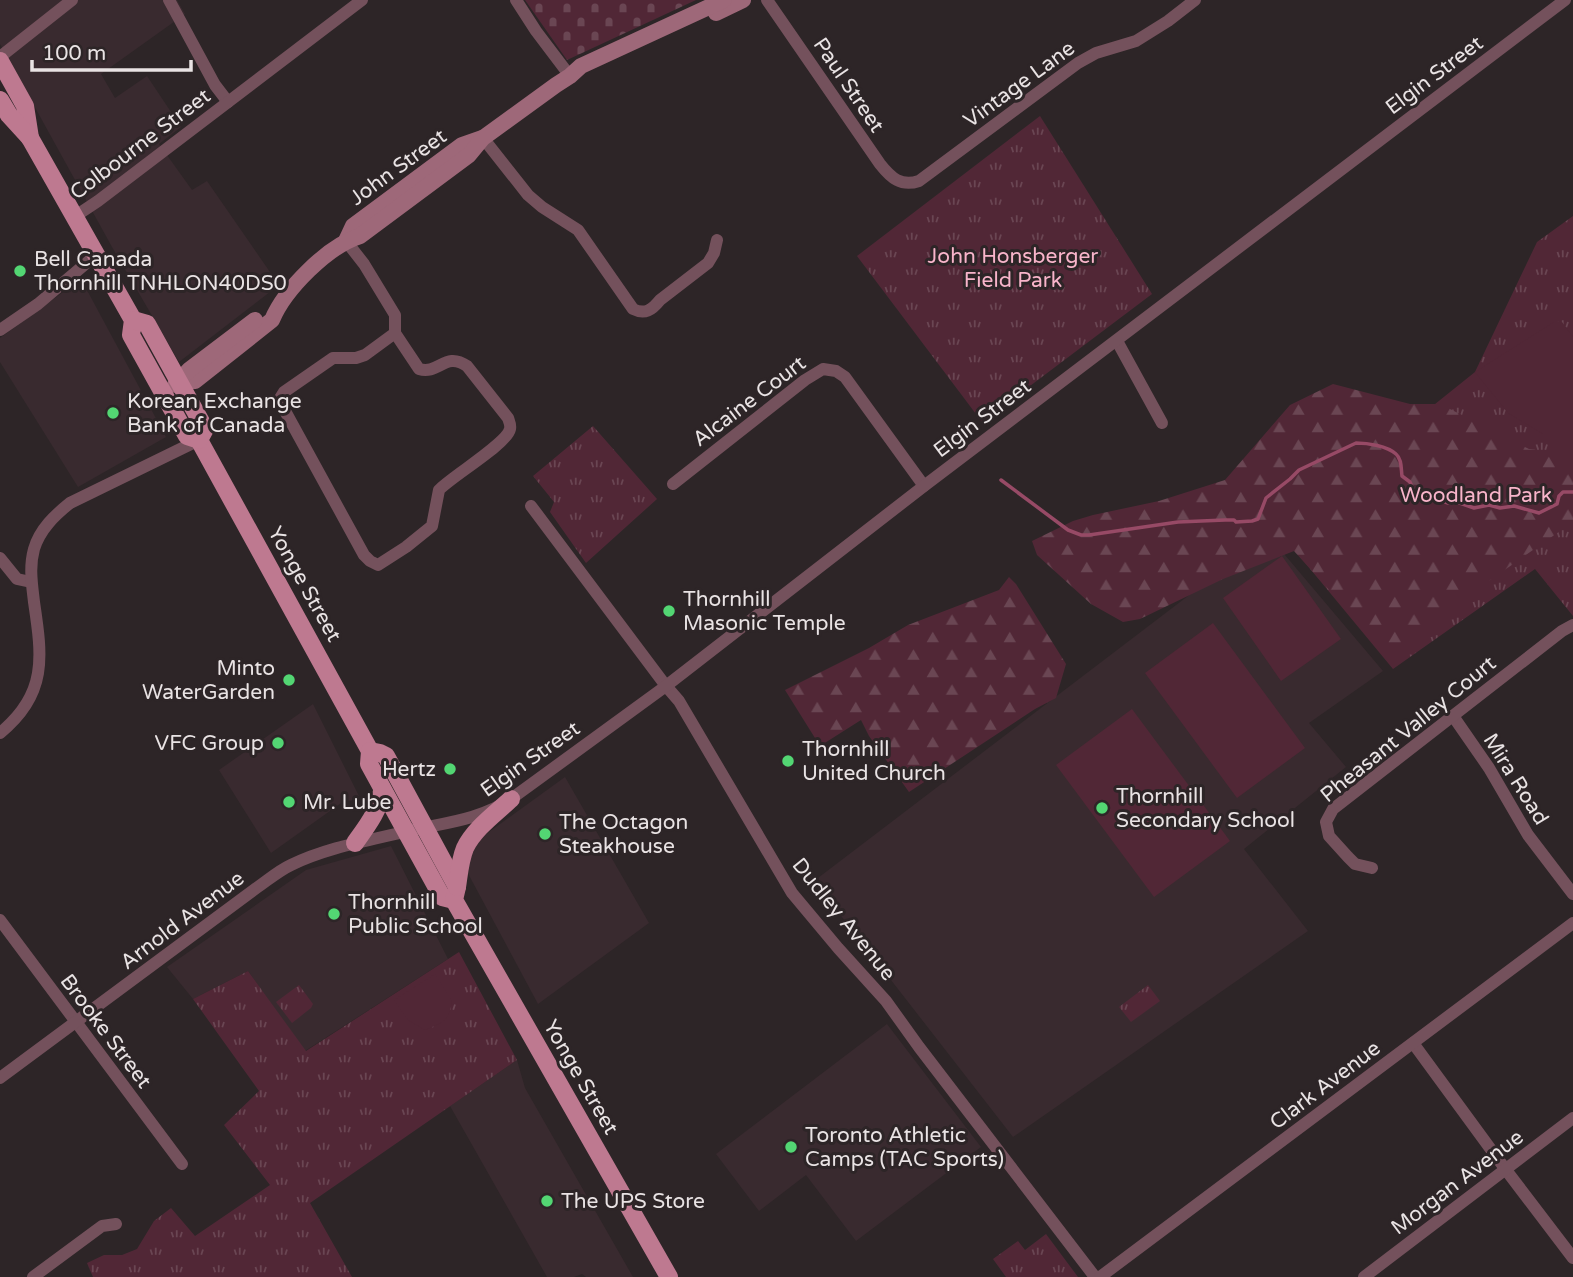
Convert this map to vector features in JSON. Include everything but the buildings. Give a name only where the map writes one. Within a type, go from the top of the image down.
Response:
[{"type":"main road","name":"John Street","points":[[163,393],[179,382],[195,381],[272,320],[278,306],[311,270],[346,241],[360,236],[469,155],[483,138],[581,66],[724,0]]},
{"type":"main road","name":"John Street","points":[[570,76],[587,75],[743,0]]},
{"type":"main road","name":"Yonge Street","points":[[0,59],[25,106],[30,138]]},
{"type":"main road","name":"Yonge Street","points":[[0,100],[9,115],[30,138],[133,320],[131,335],[187,436],[199,440],[370,751],[369,764],[382,791],[442,897],[456,893]]},
{"type":"main road","name":"Yonge Street","points":[[133,320],[147,324],[205,429],[199,440]]},
{"type":"main road","name":"Yonge Street","points":[[370,751],[386,756],[426,828],[456,893],[669,1277]]},
{"type":"main road","points":[[355,843],[377,811],[382,791]]},
{"type":"main road","points":[[456,893],[466,848],[476,832],[511,799]]},
{"type":"street","points":[[0,59],[72,0]]},
{"type":"street","points":[[169,0],[215,85],[228,102]]},
{"type":"street","name":"Colbourne Street","points":[[74,217],[362,0]]},
{"type":"street","points":[[516,0],[570,76]]},
{"type":"street","name":"Paul Street","points":[[767,0],[889,176],[905,184]]},
{"type":"street","name":"Vintage Lane","points":[[905,184],[919,181],[1077,63],[1096,53],[1144,36],[1195,0]]},
{"type":"street","name":"Elgin Street","points":[[406,831],[490,812],[511,799],[666,686],[924,486],[1565,0]]},
{"type":"street","points":[[483,138],[528,195],[579,230],[633,309],[646,312],[708,263],[717,240]]},
{"type":"street","points":[[346,241],[364,264],[395,315],[395,332],[419,369],[430,370],[448,361],[467,366],[508,418],[510,429],[503,441],[439,490],[432,526],[378,565],[365,555],[279,400],[284,392],[332,358],[356,358],[365,355],[395,332]]},
{"type":"street","points":[[0,330],[38,304],[96,255]]},
{"type":"street","points":[[1117,341],[1162,423]]},
{"type":"street","name":"Alcaine Court","points":[[673,484],[805,380],[823,369],[836,371],[845,377],[924,486]]},
{"type":"street","points":[[0,733],[18,717],[29,700],[40,666],[40,642],[31,566],[34,548],[43,530],[58,512],[70,503],[199,440]]},
{"type":"street","name":"Dudley Avenue","points":[[531,506],[679,701],[792,893],[886,1001],[1095,1277]]},
{"type":"street","points":[[0,558],[17,579],[31,582]]},
{"type":"street","name":"Pheasant Valley Court","points":[[1372,867],[1355,864],[1329,836],[1326,822],[1330,814],[1573,625]]},
{"type":"street","name":"Mira Road","points":[[1453,716],[1489,768],[1528,835],[1573,894]]},
{"type":"street","name":"Arnold Avenue","points":[[0,1078],[289,866],[327,851],[406,831]]},
{"type":"street","name":"Brooke Street","points":[[0,920],[182,1164]]},
{"type":"street","name":"Clark Avenue","points":[[1100,1277],[1573,923]]},
{"type":"street","points":[[1413,1043],[1573,1258]]},
{"type":"street","name":"Morgan Avenue","points":[[1364,1277],[1573,1118]]},
{"type":"street","points":[[33,1277],[102,1226],[116,1224]]},
{"type":"shaded area","points":[[0,0],[177,0],[185,14],[101,74],[115,98],[147,76],[181,127],[159,144],[192,190],[207,181],[279,285],[179,362],[0,44]]},
{"type":"shaded area","points":[[81,279],[166,437],[78,487],[0,362],[0,338]]},
{"type":"shaded area","name":"Thornhill Secondary School","points":[[1268,535],[1383,671],[1309,723],[1346,767],[1244,849],[1308,931],[1013,1137],[814,881]]},
{"type":"shaded area","points":[[313,704],[361,800],[344,801],[271,853],[219,770]]},
{"type":"shaded area","points":[[565,777],[649,923],[538,1004],[464,866],[475,842]]},
{"type":"shaded area","name":"Thornhill Public School","points":[[391,846],[448,959],[305,1051],[248,971],[193,999],[167,967],[306,870]]},
{"type":"shaded area","points":[[887,1024],[981,1147],[856,1241],[806,1175],[759,1211],[716,1154]]},
{"type":"shaded area","points":[[517,1060],[525,1088],[633,1277],[586,1277],[582,1274],[574,1277],[547,1277],[450,1106]]},
{"type":"green space","points":[[525,0],[696,0],[567,60]]},
{"type":"green space","name":"John Honsberger Field Park","points":[[1040,116],[1152,294],[982,422],[857,256]]},
{"type":"green space","name":"Woodland Park","points":[[1573,216],[1573,616],[1535,569],[1393,669],[1278,530],[1475,372],[1537,242]]},
{"type":"green space","points":[[1554,322],[1562,322],[1573,337],[1573,434],[1543,434],[1508,413],[1475,372]]},
{"type":"green space","points":[[1333,384],[1410,404],[1440,404],[1529,449],[1573,454],[1573,522],[1386,653],[1294,551],[1223,579],[1140,619],[1123,622],[1091,604],[1037,555],[1032,541],[1073,521],[1159,501],[1225,480],[1290,405]]},
{"type":"green space","points":[[593,426],[657,499],[586,563],[550,512],[554,502],[533,476]]},
{"type":"green space","points":[[1282,556],[1341,639],[1281,681],[1223,598]]},
{"type":"green space","points":[[1009,577],[1066,664],[1056,698],[909,792],[869,736],[861,720],[820,746],[785,690],[869,648],[908,625],[999,590]]},
{"type":"green space","points":[[1213,623],[1305,748],[1237,798],[1145,673]]},
{"type":"green space","points":[[1132,709],[1230,841],[1154,897],[1056,765]]},
{"type":"green space","points":[[459,952],[517,1060],[310,1203],[352,1277],[93,1277],[87,1263],[104,1255],[122,1255],[137,1249],[154,1221],[171,1208],[195,1236],[270,1185],[224,1125],[259,1091],[193,999],[248,971],[306,1051]]},
{"type":"green space","points":[[435,974],[452,1001],[444,1020],[425,1030],[408,1020],[394,1000]]},
{"type":"green space","points":[[299,985],[313,1004],[292,1023],[276,1002]]},
{"type":"green space","points":[[1148,985],[1160,1001],[1131,1022],[1119,1007]]},
{"type":"green space","points":[[1046,1234],[1078,1277],[1006,1277],[993,1259],[1018,1241],[1025,1250]]},
{"type":"waterway","points":[[1001,480],[1068,530],[1081,535],[1178,522],[1236,522],[1258,519],[1266,498],[1299,470],[1356,443],[1392,451],[1399,459],[1402,476],[1410,482],[1414,491],[1448,503],[1457,502],[1474,508],[1489,505],[1500,508],[1514,506],[1539,513],[1557,504],[1563,492],[1573,492]]},
{"type":"place","name":"Bell Canada Thornhill TNHLON40DS0","points":[[20,271]]},
{"type":"place","name":"Korean Exchange Bank of Canada","points":[[113,413]]},
{"type":"place","name":"Thornhill Masonic Temple","points":[[669,611]]},
{"type":"place","name":"Minto WaterGarden","points":[[289,680]]},
{"type":"place","name":"VFC Group","points":[[278,743]]},
{"type":"place","name":"Thornhill United Church","points":[[788,761]]},
{"type":"place","name":"Hertz","points":[[450,769]]},
{"type":"place","name":"Mr. Lube","points":[[289,802]]},
{"type":"place","name":"Thornhill Secondary School","points":[[1102,808]]},
{"type":"place","name":"The Octagon Steakhouse","points":[[545,834]]},
{"type":"place","name":"Thornhill Public School","points":[[334,914]]},
{"type":"place","name":"Toronto Athletic Camps (TAC Sports)","points":[[791,1147]]},
{"type":"place","name":"The UPS Store","points":[[547,1201]]}]
